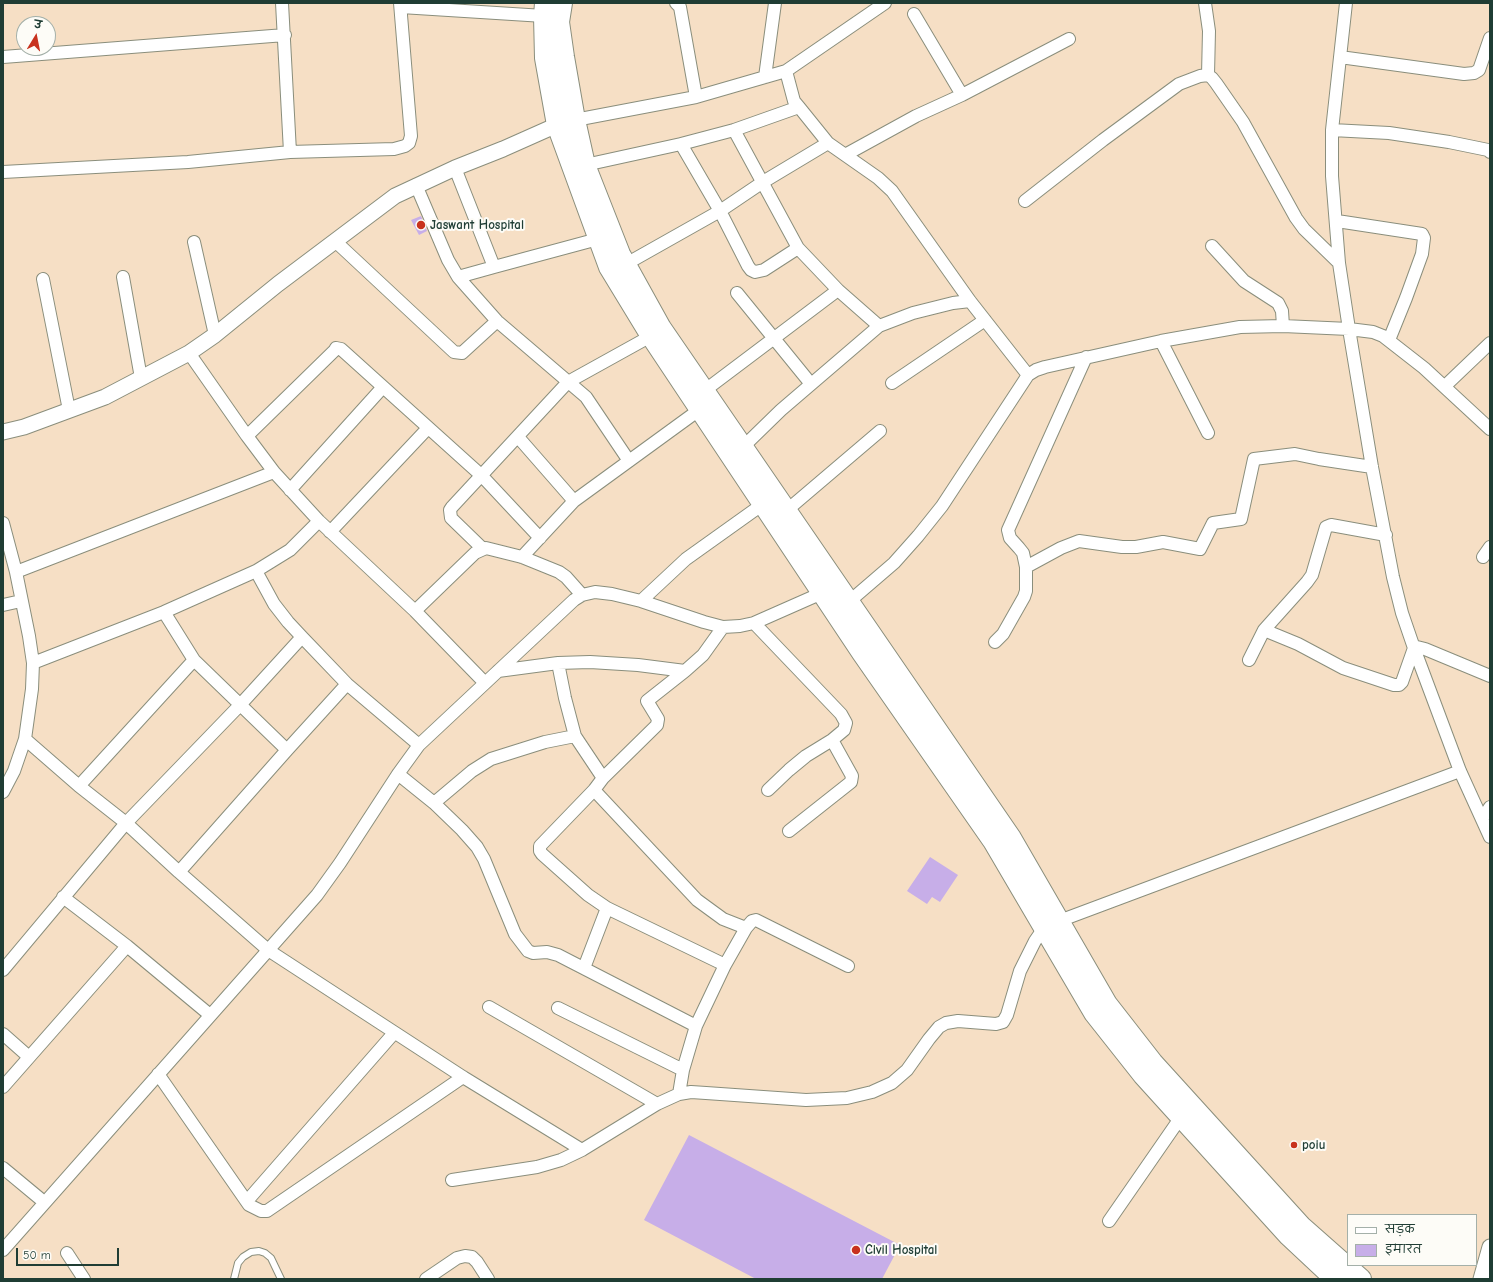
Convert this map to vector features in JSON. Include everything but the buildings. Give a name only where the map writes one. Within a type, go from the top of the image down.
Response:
[{"type":"main road","points":[[562,3],[559,22],[564,57],[566,122],[585,165],[620,254],[762,504],[842,608],[993,842],[1051,924],[1094,1013],[1145,1066],[1245,1176],[1289,1236],[1335,1279]]},
{"type":"main road","points":[[544,10],[545,58],[566,122],[598,239],[609,267],[651,336],[702,400],[743,447],[786,511],[828,588]]},
{"type":"main road","points":[[1245,1176],[1361,1279]]},
{"type":"street","points":[[282,3],[285,35],[290,152]]},
{"type":"street","points":[[676,3],[680,8],[696,97]]},
{"type":"street","points":[[765,77],[775,3]]},
{"type":"street","points":[[3,432],[24,427],[105,397],[190,353],[385,202],[416,185],[566,122],[696,97],[786,71],[885,3]]},
{"type":"street","points":[[1205,3],[1209,31],[1208,75]]},
{"type":"street","points":[[1346,3],[1332,130],[1332,176],[1340,263],[1349,329],[1372,467],[1393,577],[1402,613],[1460,771],[1490,838]]},
{"type":"street","points":[[3,172],[188,162],[290,152],[394,149],[405,146],[411,136],[400,5],[544,10]]},
{"type":"street","points":[[914,14],[962,95]]},
{"type":"street","points":[[3,57],[285,35]]},
{"type":"street","points":[[1340,57],[1464,74],[1474,73],[1479,70],[1490,38]]},
{"type":"street","points":[[845,156],[916,116],[962,95],[1069,39]]},
{"type":"street","points":[[786,71],[794,101],[828,143],[878,178],[892,191],[970,301],[1028,375]]},
{"type":"street","points":[[1026,201],[1103,140],[1179,84],[1200,76],[1208,75],[1216,83],[1243,122],[1296,218],[1304,229],[1340,263]]},
{"type":"street","points":[[585,165],[680,144],[734,130],[799,107]]},
{"type":"street","points":[[734,130],[798,248],[838,290],[879,326]]},
{"type":"street","points":[[1332,130],[1390,133],[1489,149]]},
{"type":"street","points":[[626,264],[720,211],[762,182],[828,143]]},
{"type":"street","points":[[680,144],[720,211],[748,266],[755,272],[764,270],[798,248]]},
{"type":"street","points":[[455,168],[494,267]]},
{"type":"street","points":[[416,185],[448,260],[458,277],[497,322],[579,390],[590,402],[630,461]]},
{"type":"street","points":[[1337,221],[1422,234],[1424,238],[1422,254],[1389,340]]},
{"type":"street","points":[[458,277],[598,239]]},
{"type":"street","points":[[335,241],[454,352],[462,353],[497,322]]},
{"type":"street","points":[[194,242],[215,335]]},
{"type":"street","points":[[1212,246],[1244,281],[1278,303],[1282,311],[1283,326]]},
{"type":"street","points":[[123,277],[141,378]]},
{"type":"street","points":[[43,279],[69,410]]},
{"type":"street","points":[[522,557],[574,501],[630,461],[774,338],[838,290]]},
{"type":"street","points":[[737,293],[811,384]]},
{"type":"street","points":[[743,447],[781,410],[879,326],[913,312],[970,301]]},
{"type":"street","points":[[892,383],[985,320]]},
{"type":"street","points":[[842,608],[894,563],[918,536],[942,506],[1028,375],[1045,367],[1161,341],[1240,327],[1283,326],[1349,329],[1373,332],[1389,340],[1445,386],[1490,429]]},
{"type":"street","points":[[483,549],[451,518],[449,514],[452,507],[568,382],[651,336]]},
{"type":"street","points":[[1161,341],[1208,433]]},
{"type":"street","points":[[1445,386],[1490,343]]},
{"type":"street","points":[[247,436],[336,348],[342,349],[482,476],[540,538]]},
{"type":"street","points":[[190,353],[247,436],[274,472],[290,490],[330,532],[416,611],[485,682]]},
{"type":"street","points":[[995,642],[1003,634],[1024,597],[1026,583],[1026,567],[1022,551],[1010,538],[1008,530],[1086,357]]},
{"type":"street","points":[[290,490],[383,387]]},
{"type":"street","points":[[330,532],[428,428]]},
{"type":"street","points":[[786,511],[880,431]]},
{"type":"street","points":[[518,437],[574,501]]},
{"type":"street","points":[[1026,567],[1061,548],[1079,541],[1122,547],[1136,547],[1163,542],[1200,549],[1213,523],[1241,519],[1254,459],[1295,454],[1372,467]]},
{"type":"street","points":[[16,572],[274,472]]},
{"type":"street","points":[[641,601],[686,559],[762,504]]},
{"type":"street","points":[[32,663],[164,612],[256,571],[290,550],[319,521]]},
{"type":"street","points":[[3,522],[16,572],[29,636],[32,663],[32,689],[25,739],[14,771],[3,792]]},
{"type":"street","points":[[1249,660],[1264,630],[1309,579],[1315,567],[1325,529],[1328,525],[1386,535]]},
{"type":"street","points":[[1483,557],[1490,547]]},
{"type":"street","points":[[416,611],[475,553],[483,549],[491,549],[522,557],[559,572],[566,577],[582,595]]},
{"type":"street","points":[[256,571],[274,604],[302,637],[347,684],[419,745]]},
{"type":"street","points":[[3,1250],[317,895],[419,745],[574,600],[582,595],[595,592],[607,594],[641,601],[723,627],[754,623],[828,588]]},
{"type":"street","points":[[3,605],[21,601]]},
{"type":"street","points":[[164,612],[194,660],[287,750]]},
{"type":"street","points":[[754,623],[841,714],[846,723],[844,730],[832,740],[806,756],[768,790]]},
{"type":"street","points":[[723,627],[703,655],[686,671],[648,699],[648,704],[658,719],[657,725],[603,778],[594,790],[540,846],[540,852],[588,895],[607,908],[725,965]]},
{"type":"street","points":[[1264,630],[1298,644],[1343,668],[1394,685],[1399,685],[1402,682],[1414,648]]},
{"type":"street","points":[[3,970],[126,823],[240,705],[302,637]]},
{"type":"street","points":[[1414,648],[1425,649],[1490,676]]},
{"type":"street","points":[[79,786],[194,660]]},
{"type":"street","points":[[498,671],[558,663],[590,662],[638,665],[686,671]]},
{"type":"street","points":[[558,663],[575,736],[603,778]]},
{"type":"street","points":[[178,872],[347,684]]},
{"type":"street","points":[[434,803],[472,771],[491,759],[546,742],[575,736]]},
{"type":"street","points":[[25,739],[79,786],[126,823],[178,872],[268,950],[463,1077],[582,1150]]},
{"type":"street","points":[[789,831],[852,782],[852,776],[832,740]]},
{"type":"street","points":[[452,1180],[537,1167],[561,1160],[582,1150],[657,1104],[679,1094],[691,1092],[806,1100],[847,1098],[872,1092],[892,1083],[907,1070],[929,1039],[946,1023],[958,1021],[996,1024],[1003,1022],[1007,1015],[1020,971],[1035,941],[1051,924],[1460,771]]},
{"type":"street","points":[[398,774],[434,803],[462,830],[484,859],[515,934],[528,951],[533,953],[547,952],[558,955],[696,1026]]},
{"type":"street","points":[[594,790],[697,900],[723,919],[746,928]]},
{"type":"street","points":[[1482,819],[1490,808]]},
{"type":"street","points":[[63,897],[127,946],[210,1015]]},
{"type":"street","points":[[584,968],[607,908]]},
{"type":"street","points":[[679,1094],[683,1070],[696,1026],[725,965],[746,928],[752,921],[760,921],[848,966]]},
{"type":"street","points":[[3,1087],[127,946]]},
{"type":"street","points":[[489,1007],[657,1104]]},
{"type":"street","points":[[558,1008],[683,1070]]},
{"type":"street","points":[[247,1201],[394,1033]]},
{"type":"street","points":[[3,1034],[30,1057]]},
{"type":"street","points":[[158,1074],[249,1205],[261,1211],[267,1211],[463,1077]]},
{"type":"street","points":[[1109,1221],[1187,1112]]},
{"type":"street","points":[[3,1168],[44,1202]]},
{"type":"street","points":[[1481,1279],[1490,1247]]},
{"type":"street","points":[[67,1253],[84,1279]]},
{"type":"street","points":[[426,1279],[457,1258],[465,1256],[472,1257],[477,1262],[488,1279]]},
{"type":"lane","points":[[234,1279],[238,1263],[243,1257],[251,1252],[259,1251],[265,1253],[271,1258],[281,1279]]},
{"type":"place","name":"Jaswant Hospital","points":[[421,225]]},
{"type":"place","name":"poiu","points":[[1294,1145]]},
{"type":"place","name":"Civil Hospital","points":[[856,1250]]}]
